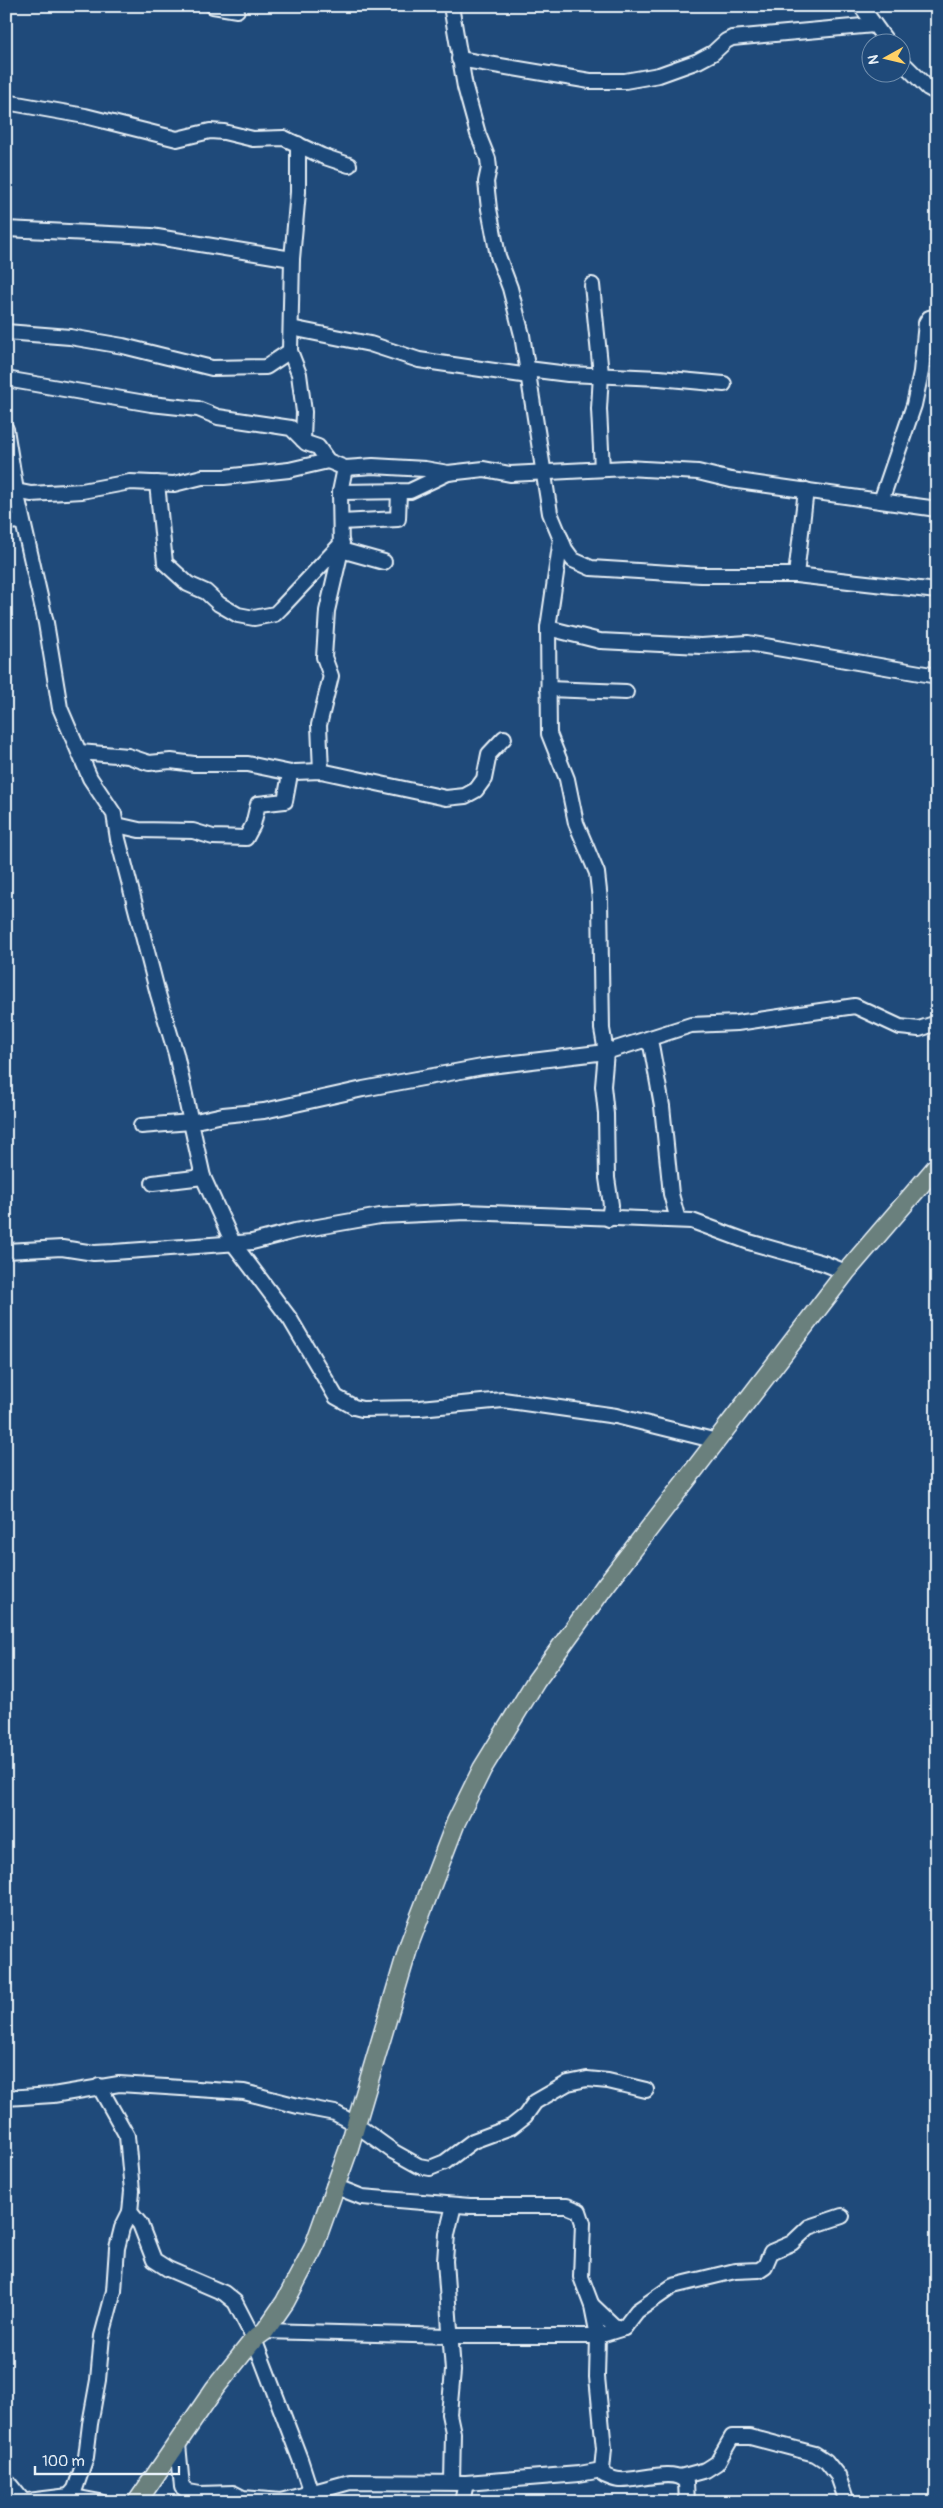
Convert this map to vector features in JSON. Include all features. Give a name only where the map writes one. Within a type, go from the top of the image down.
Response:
[{"type":"main road","points":[[142,2499],[215,2388],[285,2302],[313,2249],[348,2151],[416,1924],[456,1822],[482,1769],[536,1681],[604,1586],[846,1272],[937,1166]]},
{"type":"street","points":[[213,6],[237,10]]},
{"type":"street","points":[[451,6],[459,59],[474,124],[488,159],[489,168],[486,182],[496,243],[510,288],[528,372],[542,473],[550,513],[562,537],[565,549],[573,560],[591,568],[701,575],[796,575],[937,591]]},
{"type":"street","points":[[861,6],[879,32]]},
{"type":"street","points":[[459,59],[590,81],[625,82],[659,75],[706,58],[732,38],[874,25]]},
{"type":"street","points":[[910,70],[928,88],[937,93]]},
{"type":"street","points":[[6,102],[85,116],[177,139],[210,131],[253,138],[284,138],[322,156],[350,165]]},
{"type":"street","points":[[298,144],[298,192],[292,258],[290,351],[299,374],[304,412],[302,440]]},
{"type":"street","points":[[6,229],[151,236],[292,258]]},
{"type":"street","points":[[592,285],[601,374],[599,409],[602,469]]},
{"type":"street","points":[[881,501],[910,421],[921,372],[926,323],[929,318],[937,316]]},
{"type":"street","points":[[291,328],[370,344],[419,360],[528,372],[601,374],[724,384]]},
{"type":"street","points":[[6,332],[61,336],[123,346],[212,368],[266,367],[290,351]]},
{"type":"street","points":[[6,379],[29,385],[198,409],[218,417],[291,428],[302,440],[318,447],[328,461],[345,468],[373,466],[425,469],[448,473],[484,469],[510,474],[602,469],[698,472],[731,480],[937,509]]},
{"type":"street","points":[[6,429],[22,520],[46,622],[57,698],[90,778],[114,814],[118,839],[158,994],[176,1054],[203,1177],[233,1242],[290,1320],[331,1390],[336,1397],[354,1407],[420,1408],[503,1400],[616,1416],[717,1441]]},
{"type":"street","points":[[16,491],[31,494],[88,491],[130,482],[174,484],[202,477],[289,470],[328,461]]},
{"type":"street","points":[[321,771],[318,725],[331,676],[324,657],[327,611],[342,546],[340,492],[345,468]]},
{"type":"street","points":[[340,492],[399,492],[413,490],[448,473]]},
{"type":"street","points":[[158,483],[165,563],[188,584],[206,592],[219,604],[238,615],[254,618],[275,614],[342,546]]},
{"type":"street","points":[[796,575],[806,490]]},
{"type":"street","points":[[341,522],[398,519],[399,492]]},
{"type":"street","points":[[6,522],[22,520]]},
{"type":"street","points":[[562,537],[548,628],[549,734],[567,779],[576,823],[597,873],[600,900],[602,1029],[606,1052],[603,1086],[606,1114],[607,1178],[611,1206],[609,1219]]},
{"type":"street","points":[[342,546],[384,562]]},
{"type":"street","points":[[548,628],[600,641],[706,646],[748,644],[937,676]]},
{"type":"street","points":[[548,690],[626,692]]},
{"type":"street","points":[[78,752],[128,756],[149,763],[171,761],[194,764],[248,764],[291,773],[321,771],[446,798],[457,798],[472,793],[480,785],[489,754],[504,738]]},
{"type":"street","points":[[117,825],[139,830],[193,831],[213,837],[246,838],[253,825],[258,804],[285,801],[291,773]]},
{"type":"street","points":[[141,1126],[191,1122],[223,1115],[280,1108],[363,1089],[482,1067],[559,1056],[606,1052],[691,1025],[737,1023],[855,1006],[900,1027],[919,1029],[937,1023]]},
{"type":"street","points":[[645,1041],[651,1046],[652,1050],[662,1106],[671,1194],[678,1220]]},
{"type":"street","points":[[153,1183],[203,1177]]},
{"type":"street","points":[[6,1251],[62,1248],[94,1253],[262,1241],[295,1231],[398,1213],[466,1212],[586,1215],[609,1219],[692,1221],[749,1242],[823,1263],[846,1272]]},
{"type":"street","points":[[6,2098],[53,2095],[119,2084],[244,2092],[298,2106],[331,2112],[355,2124],[394,2152],[419,2166],[430,2168],[445,2162],[473,2141],[511,2127],[525,2116],[535,2102],[568,2083],[587,2079],[627,2084],[646,2090]]},
{"type":"street","points":[[69,2496],[75,2489],[86,2457],[98,2380],[102,2336],[114,2291],[117,2248],[130,2212],[132,2191],[126,2136],[99,2086]]},
{"type":"street","points":[[334,2186],[362,2197],[454,2205],[575,2208],[583,2224],[581,2277],[590,2302],[598,2336],[597,2377],[604,2449],[602,2470],[604,2475],[621,2480],[645,2476],[680,2477],[706,2470],[717,2463],[732,2437],[743,2436],[802,2449],[826,2461],[838,2476],[847,2502]]},
{"type":"street","points":[[454,2205],[447,2234],[445,2261],[453,2371],[449,2414],[462,2502]]},
{"type":"street","points":[[130,2212],[140,2224],[154,2260],[168,2269],[224,2293],[231,2299],[259,2335],[311,2497]]},
{"type":"street","points":[[259,2335],[598,2336],[624,2328],[638,2311],[673,2286],[734,2270],[759,2270],[765,2266],[771,2252],[792,2243],[808,2227],[842,2216]]},
{"type":"street","points":[[590,2302],[614,2326],[624,2328]]},
{"type":"street","points":[[178,2444],[182,2487],[189,2492],[207,2494],[233,2493],[243,2498],[282,2501],[311,2497],[350,2482],[459,2482],[579,2474],[602,2470]]},
{"type":"street","points":[[680,2477],[686,2482],[687,2502]]},
{"type":"street","points":[[6,2480],[22,2502],[69,2496],[100,2502]]}]
